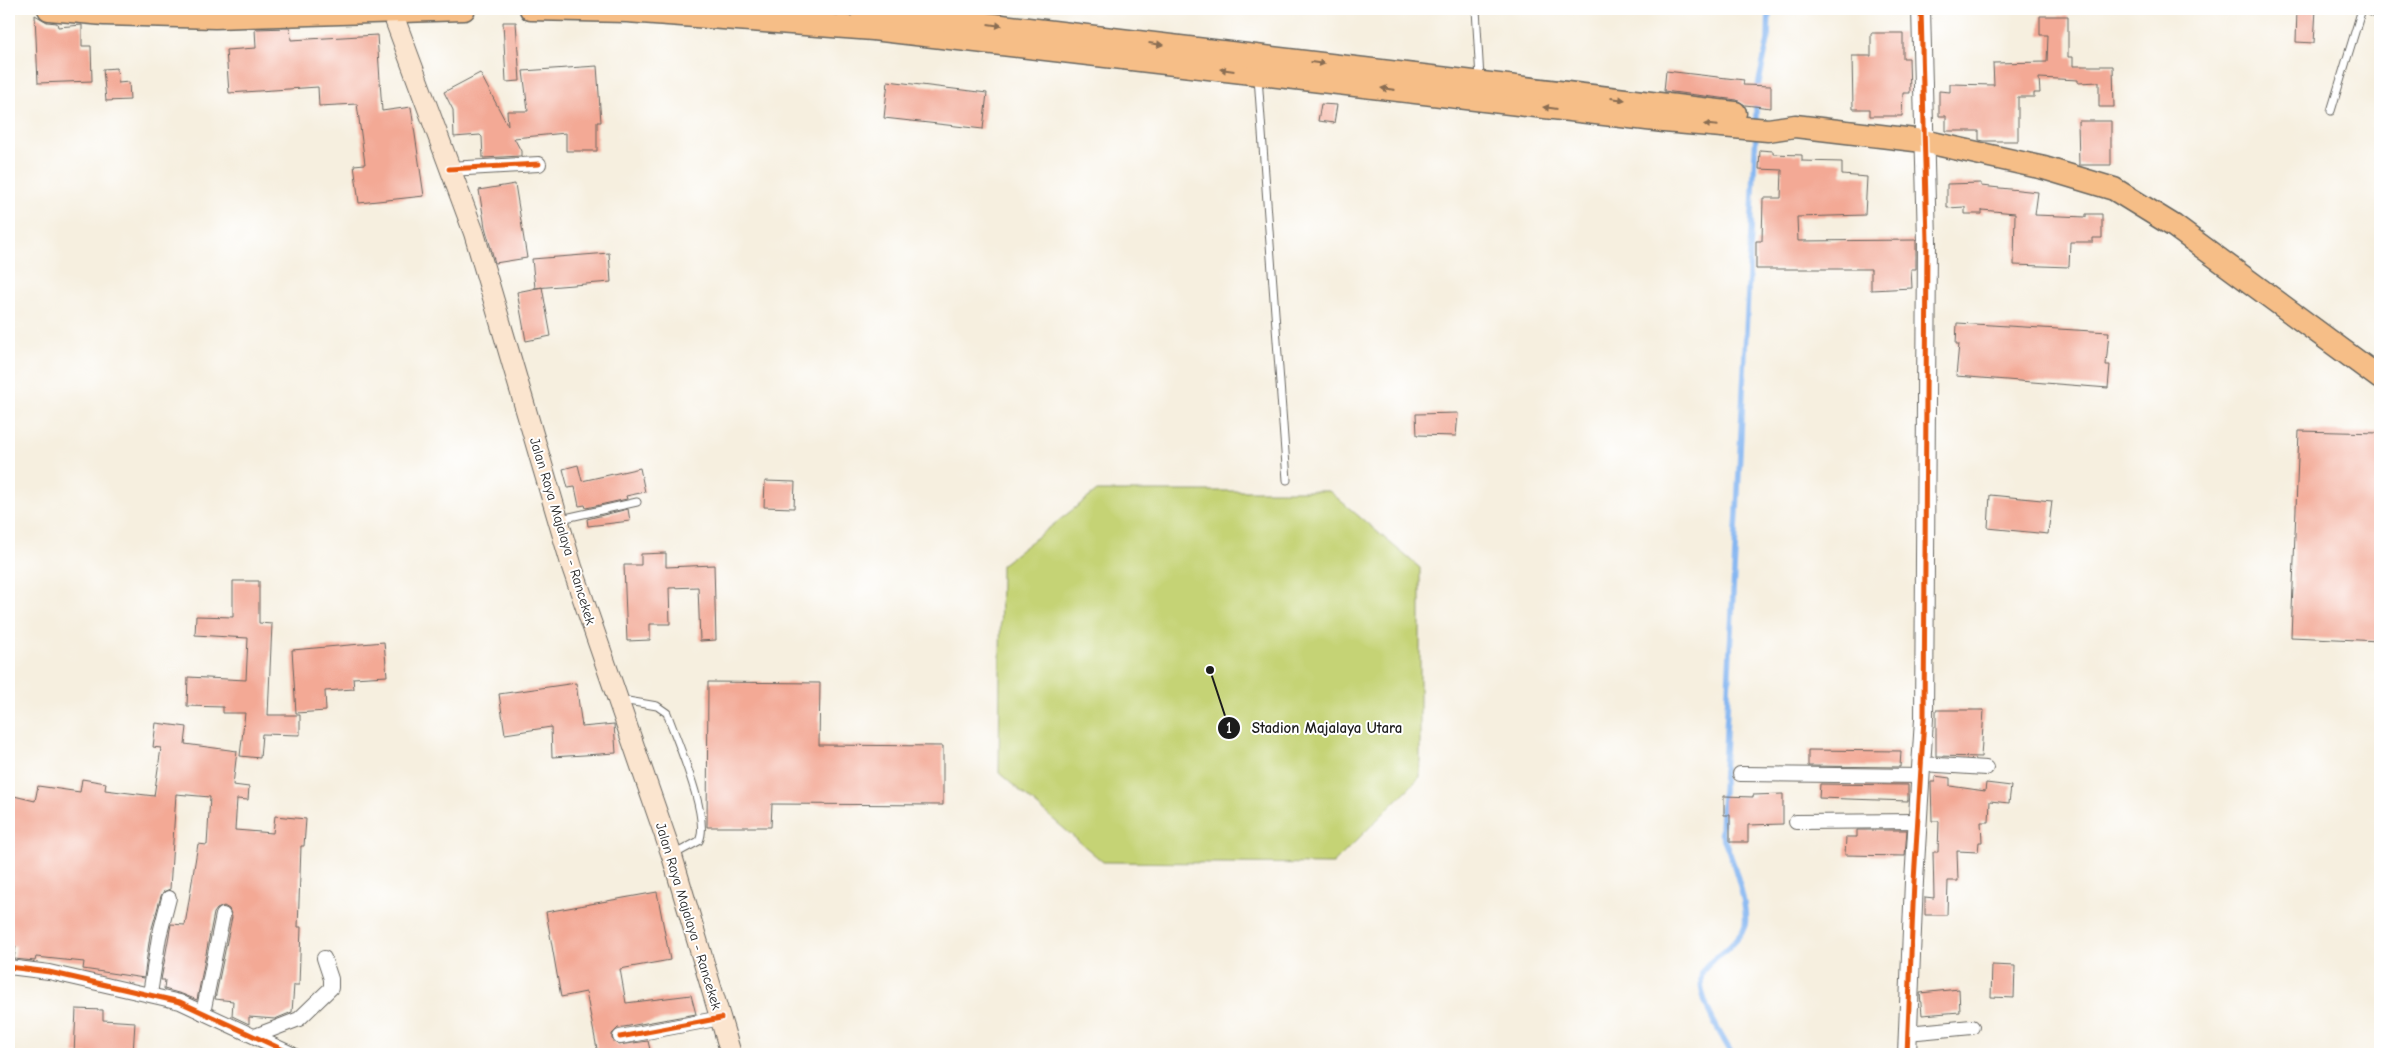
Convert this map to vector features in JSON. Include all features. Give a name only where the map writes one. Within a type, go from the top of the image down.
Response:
[{"type":"main road","points":[[50,9],[104,14],[215,17],[464,9]]},
{"type":"main road","points":[[531,9],[627,11],[873,29],[1258,74],[1763,116],[1795,126],[1924,140],[2044,168],[2114,189],[2174,226],[2380,378]]},
{"type":"main road","points":[[860,9],[1480,91]]},
{"type":"main road","name":"Jalan Raya Majalaya - Rancekek","points":[[391,10],[474,234],[558,519],[617,699],[672,856],[731,1054]]},
{"type":"street","points":[[1907,1054],[1924,719],[1927,241],[1921,9]]},
{"type":"street","points":[[2373,9],[2380,12]]},
{"type":"street","points":[[449,169],[539,164]]},
{"type":"street","points":[[1740,774],[1986,768]]},
{"type":"street","points":[[1796,822],[1919,821]]},
{"type":"street","points":[[150,994],[159,937],[169,898]]},
{"type":"street","points":[[203,1013],[223,914]]},
{"type":"street","points":[[255,1036],[299,1019],[331,988],[331,978],[324,958]]},
{"type":"street","points":[[9,967],[49,972],[180,1002],[292,1054]]},
{"type":"street","points":[[620,1037],[721,1018]]},
{"type":"street","points":[[1907,1034],[1972,1027]]},
{"type":"lane","points":[[1476,9],[1480,91]]},
{"type":"lane","points":[[2332,111],[2362,9]]},
{"type":"lane","points":[[1258,74],[1287,480]]},
{"type":"lane","points":[[558,519],[637,502]]},
{"type":"lane","points":[[617,699],[657,706],[667,713],[694,790],[702,820],[701,837],[698,841],[672,856]]},
{"type":"green space","points":[[1097,491],[1329,491],[1420,568],[1420,777],[1333,864],[1103,862],[999,773],[1001,565]]},
{"type":"building","points":[[2297,9],[2316,9],[2314,43],[2296,42]]},
{"type":"building","points":[[35,15],[47,22],[57,23],[58,27],[82,25],[82,46],[91,46],[92,81],[38,83]]},
{"type":"building","points":[[2040,16],[2068,16],[2068,57],[2073,57],[2073,66],[2113,66],[2114,107],[2099,107],[2099,82],[2078,83],[2078,80],[2039,78],[2040,93],[2034,93],[2034,97],[2018,97],[2018,141],[1984,141],[1979,140],[1979,131],[1946,131],[1946,116],[1939,116],[1939,91],[1950,92],[1950,84],[1994,85],[1993,63],[2047,62],[2048,35],[2040,35]]},
{"type":"building","points":[[503,22],[516,22],[520,81],[506,82]]},
{"type":"building","points":[[290,28],[291,40],[377,35],[382,111],[411,107],[424,196],[359,203],[354,165],[365,164],[357,104],[319,106],[318,87],[229,93],[226,50],[256,48],[255,29]]},
{"type":"building","points":[[1871,33],[1903,33],[1903,58],[1909,58],[1910,93],[1903,93],[1902,116],[1870,116],[1870,109],[1853,109],[1852,56],[1871,56]]},
{"type":"building","points":[[597,66],[601,122],[597,122],[597,151],[566,151],[566,133],[514,138],[521,151],[521,156],[483,158],[482,137],[480,135],[454,137],[453,110],[444,92],[480,73],[508,126],[507,111],[528,111],[523,71]]},
{"type":"building","points":[[117,68],[118,83],[129,82],[130,100],[106,101],[103,69]]},
{"type":"building","points":[[1666,71],[1744,80],[1743,85],[1771,86],[1771,108],[1745,105],[1737,100],[1664,91]]},
{"type":"building","points":[[888,81],[987,93],[983,129],[884,118]]},
{"type":"building","points":[[1321,104],[1337,105],[1334,123],[1318,121]]},
{"type":"building","points":[[2078,121],[2111,121],[2111,165],[2079,165]]},
{"type":"building","points":[[1760,150],[1773,151],[1773,154],[1802,155],[1802,161],[1842,162],[1842,175],[1867,177],[1865,215],[1797,217],[1798,241],[1916,240],[1916,269],[1911,269],[1912,288],[1871,290],[1871,269],[1756,269],[1756,241],[1762,241],[1763,198],[1781,198],[1782,170],[1759,169]]},
{"type":"building","points":[[1981,183],[1981,186],[2038,192],[2035,215],[2086,217],[2086,214],[2102,214],[2102,238],[2093,238],[2093,242],[2070,242],[2069,267],[2014,265],[2015,213],[1982,210],[1982,214],[1965,214],[1965,207],[1947,208],[1947,184]]},
{"type":"building","points":[[515,184],[527,258],[495,263],[485,227],[479,190]]},
{"type":"building","points":[[609,253],[611,282],[535,288],[532,259]]},
{"type":"building","points":[[542,287],[551,336],[526,341],[517,292]]},
{"type":"building","points":[[1957,323],[2109,332],[2106,365],[2110,365],[2108,388],[1956,376],[1959,344],[1956,344]]},
{"type":"building","points":[[1458,413],[1456,436],[1417,435],[1416,414]]},
{"type":"building","points":[[2299,431],[2380,433],[2380,641],[2291,637]]},
{"type":"building","points":[[578,465],[582,481],[640,468],[645,492],[626,496],[627,499],[586,508],[585,505],[579,506],[575,487],[568,488],[563,469]]},
{"type":"building","points":[[765,481],[795,482],[794,508],[764,507]]},
{"type":"building","points":[[1990,495],[2052,501],[2048,534],[1988,528]]},
{"type":"building","points":[[628,509],[630,521],[588,526],[587,519]]},
{"type":"building","points":[[666,553],[666,567],[714,565],[716,640],[700,641],[698,587],[669,588],[670,624],[650,624],[650,640],[627,641],[624,565],[641,565],[641,554]]},
{"type":"building","points":[[233,581],[259,581],[259,623],[272,624],[268,715],[300,715],[300,735],[262,734],[260,758],[240,756],[245,713],[223,713],[223,707],[187,706],[188,677],[246,680],[248,638],[195,635],[196,616],[233,617]]},
{"type":"building","points":[[384,642],[387,676],[353,678],[354,689],[325,691],[326,711],[296,713],[292,650]]},
{"type":"building","points":[[708,682],[820,683],[819,745],[943,746],[943,805],[772,804],[771,827],[707,827]]},
{"type":"building","points":[[576,683],[582,727],[614,724],[616,753],[552,757],[551,727],[505,734],[499,694]]},
{"type":"building","points":[[1936,710],[1984,710],[1981,757],[1936,756]]},
{"type":"building","points":[[156,723],[187,727],[185,744],[237,751],[233,785],[249,787],[248,800],[237,799],[235,830],[273,833],[275,816],[306,819],[304,846],[301,846],[298,927],[301,927],[299,985],[294,985],[292,1012],[275,1019],[249,1017],[249,1024],[232,1016],[233,1001],[215,999],[232,917],[229,909],[224,906],[217,909],[214,913],[197,1000],[164,989],[165,980],[161,980],[171,924],[185,925],[198,844],[207,845],[210,797],[176,794],[170,889],[163,892],[161,896],[150,935],[144,978],[83,969],[84,962],[36,957],[35,961],[14,959],[16,946],[9,945],[9,820],[14,796],[35,801],[38,786],[80,792],[82,779],[106,783],[105,790],[154,796],[161,748],[153,747]]},
{"type":"building","points":[[1808,750],[1901,751],[1900,767],[1808,766]]},
{"type":"building","points":[[1935,776],[1950,778],[1950,786],[1985,791],[1986,783],[2011,786],[2009,803],[1990,801],[1989,822],[1981,822],[1982,842],[1979,842],[1978,852],[1957,851],[1958,881],[1948,881],[1947,915],[1925,915],[1925,897],[1934,898],[1933,852],[1938,852],[1939,821],[1932,821],[1931,782],[1935,782]]},
{"type":"building","points":[[1820,784],[1908,785],[1908,801],[1819,798]]},
{"type":"building","points":[[1783,794],[1783,824],[1748,825],[1748,842],[1730,842],[1730,815],[1724,815],[1724,796],[1753,797],[1753,795]]},
{"type":"building","points":[[1857,830],[1907,830],[1905,856],[1845,855],[1846,837],[1857,837]]},
{"type":"building","points":[[657,892],[670,960],[620,969],[626,1003],[691,995],[696,1014],[618,1028],[612,1034],[612,1039],[618,1045],[648,1041],[651,1054],[598,1054],[586,992],[561,997],[546,912]]},
{"type":"building","points":[[1992,965],[2015,966],[2014,998],[1991,997]]},
{"type":"building","points":[[1959,989],[1960,1012],[1922,1015],[1920,993]]},
{"type":"building","points":[[76,1009],[103,1010],[103,1020],[135,1022],[133,1054],[74,1054]]},
{"type":"waterway","points":[[1757,91],[1768,40],[1769,9]]},
{"type":"waterway","points":[[1756,100],[1756,123]]},
{"type":"waterway","points":[[1732,1054],[1706,1004],[1701,982],[1702,973],[1706,966],[1735,941],[1745,925],[1742,892],[1721,832],[1756,132]]},
{"type":"cycle path","points":[[1907,1054],[1914,881],[1924,719],[1927,241],[1921,9]]},
{"type":"cycle path","points":[[449,169],[539,164]]},
{"type":"cycle path","points":[[9,967],[49,972],[180,1002],[292,1054]]},
{"type":"cycle path","points":[[620,1037],[721,1018]]},
{"type":"place","name":"Stadion Majalaya Utara","points":[[1210,670]]}]
